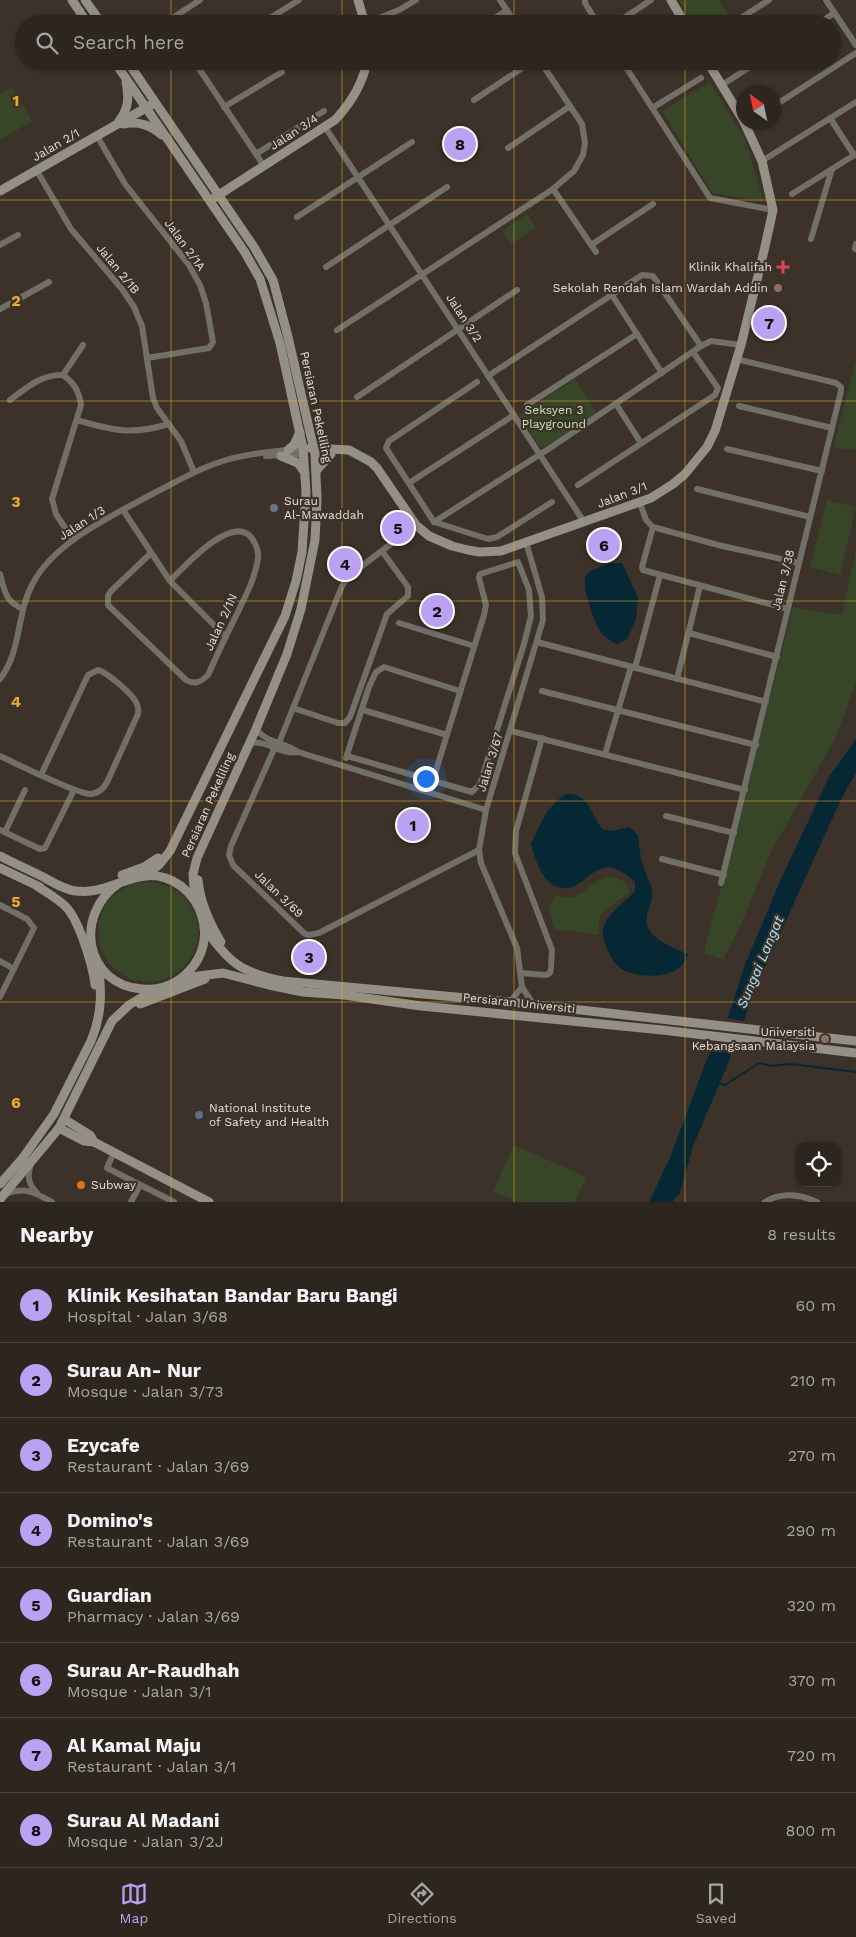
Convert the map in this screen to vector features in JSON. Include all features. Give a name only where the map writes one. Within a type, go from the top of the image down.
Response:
[{"type":"main road","points":[[72,0],[82,15]]},
{"type":"main road","points":[[85,0],[96,15]]},
{"type":"main road","points":[[358,0],[362,15]]},
{"type":"main road","points":[[671,0],[680,15]]},
{"type":"main road","name":"Persiaran Pekeliling","points":[[120,70],[244,251],[260,279],[280,343],[300,432],[306,492],[302,552],[288,607],[264,662],[170,851],[159,865],[143,876]]},
{"type":"main road","name":"Persiaran Pekeliling","points":[[133,70],[254,247],[272,280],[311,433],[316,471],[315,540],[308,580],[287,654],[250,743],[203,845],[193,874],[195,900]]},
{"type":"main road","name":"Jalan 3/4","points":[[210,201],[325,128],[339,116],[349,103],[362,81],[365,70]]},
{"type":"main road","name":"Jalan 3/1","points":[[713,70],[736,109]]},
{"type":"main road","points":[[113,127],[125,113],[128,104],[126,78]]},
{"type":"main road","name":"Jalan 2/1","points":[[0,190],[113,127],[154,100]]},
{"type":"main road","points":[[113,127],[125,124],[142,124],[160,134],[174,148]]},
{"type":"main road","name":"Jalan 3/1","points":[[303,451],[349,450],[355,453],[377,468],[422,532],[452,546],[474,551],[501,551],[640,503],[673,484],[697,461],[715,431],[740,346],[773,210],[762,161],[748,130]]},
{"type":"main road","points":[[300,432],[294,446],[284,453],[298,463],[305,473]]},
{"type":"main road","points":[[311,433],[330,451],[316,471]]},
{"type":"main road","points":[[38,875],[74,887],[96,885],[154,862],[177,838]]},
{"type":"main road","points":[[203,845],[198,878],[199,888],[206,910],[224,946],[235,958],[247,966],[266,973],[308,983]]},
{"type":"main road","points":[[0,856],[74,891],[92,891],[130,878],[143,876],[168,879],[183,888],[195,900],[204,927],[204,936],[200,955],[189,972],[182,978],[169,985],[154,989],[137,989],[121,984],[104,970],[97,960]]},
{"type":"main road","points":[[0,868],[60,896],[71,904],[79,915],[97,960],[101,1006],[96,1028],[54,1114],[22,1159],[0,1184]]},
{"type":"main road","points":[[90,939],[92,920],[99,903],[104,895],[118,883]]},
{"type":"main road","points":[[37,886],[66,907],[71,913],[89,959],[95,982],[96,997],[91,1028],[79,1066]]},
{"type":"main road","name":"Persiaran Universiti","points":[[204,927],[227,957],[240,968],[260,976],[308,983],[533,1004],[856,1041]]},
{"type":"main road","name":"Persiaran Universiti","points":[[182,978],[223,973],[303,992],[344,995],[421,1006],[662,1030],[856,1053]]},
{"type":"main road","points":[[98,1050],[118,1021],[133,1008],[198,981],[230,978],[274,990],[303,992]]},
{"type":"main road","points":[[2,1197],[59,1128],[98,1050],[106,1029],[120,1012],[154,989]]},
{"type":"main road","points":[[64,1119],[90,1135],[94,1142]]},
{"type":"main road","points":[[59,1128],[84,1142],[94,1142],[209,1202]]},
{"type":"street","points":[[177,15],[200,0]]},
{"type":"street","points":[[275,15],[298,0]]},
{"type":"street","points":[[386,15],[416,0]]},
{"type":"street","points":[[500,0],[510,15]]},
{"type":"street","points":[[585,0],[592,15]]},
{"type":"street","points":[[628,15],[651,0]]},
{"type":"street","points":[[745,15],[768,0]]},
{"type":"street","points":[[826,0],[834,13],[831,15]]},
{"type":"street","points":[[500,15],[507,10]]},
{"type":"street","points":[[841,23],[856,45]]},
{"type":"street","points":[[841,63],[856,53]]},
{"type":"street","points":[[202,70],[224,108],[264,166]]},
{"type":"street","points":[[474,100],[519,70]]},
{"type":"street","points":[[337,330],[553,189],[574,171],[583,155],[585,143],[582,124],[546,70]]},
{"type":"street","points":[[628,70],[710,198],[773,210]]},
{"type":"street","points":[[722,85],[745,70]]},
{"type":"street","points":[[781,101],[830,70]]},
{"type":"street","points":[[224,108],[282,72]]},
{"type":"street","points":[[652,108],[701,78]]},
{"type":"street","points":[[762,161],[856,102]]},
{"type":"street","points":[[508,148],[570,106]]},
{"type":"street","points":[[256,154],[324,111]]},
{"type":"street","points":[[792,194],[855,155],[830,118]]},
{"type":"street","name":"Jalan 3/2","points":[[325,128],[584,522]]},
{"type":"street","name":"Jalan 2/1A","points":[[97,136],[125,184],[189,266],[200,285],[206,304],[213,342],[209,348],[147,358]]},
{"type":"street","points":[[297,217],[412,142]]},
{"type":"street","points":[[811,239],[832,169]]},
{"type":"street","name":"Jalan 2/1B","points":[[36,170],[74,233],[122,289],[134,307],[142,326],[153,398],[157,408],[181,441],[194,472]]},
{"type":"street","points":[[326,267],[447,187]]},
{"type":"street","points":[[553,189],[596,252]]},
{"type":"street","points":[[591,245],[653,204]]},
{"type":"street","points":[[0,245],[18,235]]},
{"type":"street","points":[[488,376],[642,276],[653,276],[701,346]]},
{"type":"street","points":[[0,309],[49,282]]},
{"type":"street","points":[[357,397],[517,290]]},
{"type":"street","points":[[612,295],[662,373]]},
{"type":"street","points":[[527,405],[636,334]]},
{"type":"street","points":[[434,522],[616,404],[701,346],[711,341],[740,346]]},
{"type":"street","points":[[63,375],[83,345]]},
{"type":"street","points":[[578,485],[714,395],[718,388],[693,352]]},
{"type":"street","name":"Jalan 3/38","points":[[721,883],[756,746],[841,391],[836,383],[736,359]]},
{"type":"street","points":[[10,400],[37,381],[55,374],[63,375],[76,387],[81,404],[52,499],[56,514],[73,540]]},
{"type":"street","points":[[477,382],[389,441],[386,448],[434,522],[488,539],[497,537],[552,502]]},
{"type":"street","points":[[616,404],[641,443]]},
{"type":"street","points":[[739,406],[832,428]]},
{"type":"street","points":[[409,484],[514,415]]},
{"type":"street","points":[[77,420],[102,428],[132,432],[151,430],[169,424]]},
{"type":"street","points":[[727,449],[822,471]]},
{"type":"street","name":"Jalan 1/3","points":[[0,679],[9,666],[16,648],[23,609],[33,583],[40,572],[73,540],[122,510],[194,472],[218,462],[247,456],[303,451]]},
{"type":"street","points":[[697,489],[810,516]]},
{"type":"street","points":[[640,503],[646,520],[652,526],[718,545],[799,563]]},
{"type":"street","points":[[122,510],[170,581],[226,637]]},
{"type":"street","name":"Jalan 3/69","points":[[416,525],[350,575],[342,586],[293,708],[231,846],[229,855],[233,865],[305,934],[309,935],[319,933],[479,850]]},
{"type":"street","points":[[652,526],[642,567],[643,570],[788,609]]},
{"type":"street","name":"Jalan 2/1N","points":[[150,554],[108,596],[107,600],[110,609],[186,680],[190,683],[200,682],[208,675],[250,586],[259,553],[257,546],[249,535],[236,532],[217,539],[210,543],[170,581]]},
{"type":"street","name":"Jalan 3/67","points":[[522,987],[517,948],[481,863],[479,850],[486,810],[538,642],[543,620],[542,597],[526,542]]},
{"type":"street","points":[[293,708],[338,723],[345,723],[350,717],[387,614],[408,596],[408,588],[382,552]]},
{"type":"street","points":[[347,756],[434,780],[472,792],[480,784],[531,616],[529,590],[518,562],[483,572],[479,578],[486,606],[434,780],[429,792]]},
{"type":"street","points":[[0,574],[8,599],[23,609]]},
{"type":"street","points":[[605,754],[660,575]]},
{"type":"street","points":[[677,679],[700,586]]},
{"type":"street","points":[[399,624],[474,646]]},
{"type":"street","points":[[689,633],[777,657]]},
{"type":"street","points":[[538,642],[766,702]]},
{"type":"street","points":[[343,766],[369,687],[376,672],[384,667],[460,691]]},
{"type":"street","points":[[0,756],[41,775],[74,790],[86,794],[94,794],[101,790],[106,784],[138,714],[135,699],[106,673],[98,670],[88,675],[41,775]]},
{"type":"street","points":[[542,691],[756,746]]},
{"type":"street","points":[[363,710],[447,735]]},
{"type":"street","points":[[256,729],[263,737],[277,745]]},
{"type":"street","points":[[511,731],[745,790]]},
{"type":"street","points":[[521,973],[546,975],[550,973],[551,968],[552,950],[515,854],[514,843],[542,738]]},
{"type":"street","points":[[250,743],[292,747],[298,752],[486,810]]},
{"type":"street","points":[[25,790],[3,831],[40,849],[47,846],[74,790]]},
{"type":"street","points":[[666,816],[734,833]]},
{"type":"street","points":[[662,859],[724,875]]},
{"type":"street","points":[[0,905],[27,918],[32,923],[33,932],[0,997]]},
{"type":"street","points":[[0,962],[14,969]]},
{"type":"street","points":[[510,1002],[522,987],[533,1004]]},
{"type":"street","points":[[114,1152],[107,1168],[174,1202]]},
{"type":"street","points":[[31,1163],[28,1173],[29,1182],[37,1194]]},
{"type":"street","points":[[132,1202],[140,1185]]},
{"type":"street","points":[[2,1197],[19,1189],[37,1194],[52,1202]]},
{"type":"street","points":[[765,1202],[782,1195],[799,1196],[816,1202]]},
{"type":"green space","points":[[719,0],[728,15],[688,15],[679,1]]},
{"type":"green space","points":[[710,82],[736,124],[736,130],[739,130],[745,139],[764,202],[712,193],[662,111]]},
{"type":"green space","points":[[12,87],[32,121],[0,140],[0,94]]},
{"type":"green space","points":[[527,214],[536,228],[511,244],[502,230]]},
{"type":"green space","points":[[856,359],[856,450],[833,448]]},
{"type":"green space","name":"Seksyen 3 Playground","points":[[575,379],[597,413],[546,446],[539,446],[519,415]]},
{"type":"green space","points":[[827,500],[856,507],[840,575],[810,567]]},
{"type":"green space","points":[[856,550],[856,683],[835,739],[772,850],[738,931],[723,959],[704,953],[793,607],[842,615]]},
{"type":"green space","points":[[610,876],[623,881],[630,892],[603,912],[600,917],[598,935],[555,929],[548,907],[556,896],[570,897],[577,895],[599,880]]},
{"type":"green space","points":[[148,882],[158,883],[176,890],[190,904],[197,922],[197,942],[190,960],[176,974],[158,981],[148,982],[138,981],[120,974],[106,960],[99,942],[98,932],[99,922],[106,904],[120,890],[138,883]]},
{"type":"green space","points":[[514,1145],[586,1177],[575,1202],[518,1202],[493,1191]]},
{"type":"water","points":[[611,563],[622,563],[638,597],[636,619],[627,639],[617,644],[600,632],[585,588],[586,576],[588,574]]},
{"type":"water","name":"Sungai Langat","points":[[856,739],[856,773],[832,819],[757,985],[727,1066],[693,1146],[680,1193],[672,1202],[649,1202],[669,1160],[707,1059],[730,1012],[744,967],[781,879],[829,777]]},
{"type":"water","points":[[566,794],[580,797],[584,800],[602,829],[612,831],[629,827],[638,835],[642,862],[652,891],[647,914],[649,929],[667,945],[688,954],[678,969],[661,975],[642,975],[625,971],[611,957],[604,940],[603,929],[605,923],[613,912],[635,891],[635,882],[625,874],[617,869],[608,867],[600,869],[578,884],[568,888],[559,888],[552,884],[540,870],[531,844],[549,810]]},
{"type":"pier","points":[[725,1018],[745,1021],[737,1045],[713,1042]]},
{"type":"waterway","points":[[719,1083],[725,1085],[759,1063],[772,1066],[790,1064],[856,1072]]},
{"type":"place","name":"Surau Al Madani","points":[[460,144]]},
{"type":"place","name":"Klinik Khalifah","points":[[783,267]]},
{"type":"place","name":"Sekolah Rendah Islam Wardah Addin","points":[[778,288]]},
{"type":"place","name":"Al Kamal Maju","points":[[769,323]]},
{"type":"place","name":"Surau Al-Mawaddah","points":[[274,508]]},
{"type":"place","name":"Guardian","points":[[398,528]]},
{"type":"place","name":"Surau Ar-Raudhah","points":[[604,545]]},
{"type":"place","name":"Domino's","points":[[345,564]]},
{"type":"place","name":"Surau An- Nur","points":[[437,611]]},
{"type":"place","name":"Klinik Kesihatan Bandar Baru Bangi","points":[[413,825]]},
{"type":"place","name":"Ezycafe","points":[[309,957]]},
{"type":"place","name":"Universiti Kebangsaan Malaysia","points":[[825,1039]]},
{"type":"place","name":"National Institute of Safety and Health","points":[[199,1115]]},
{"type":"place","name":"Subway","points":[[81,1185]]}]
